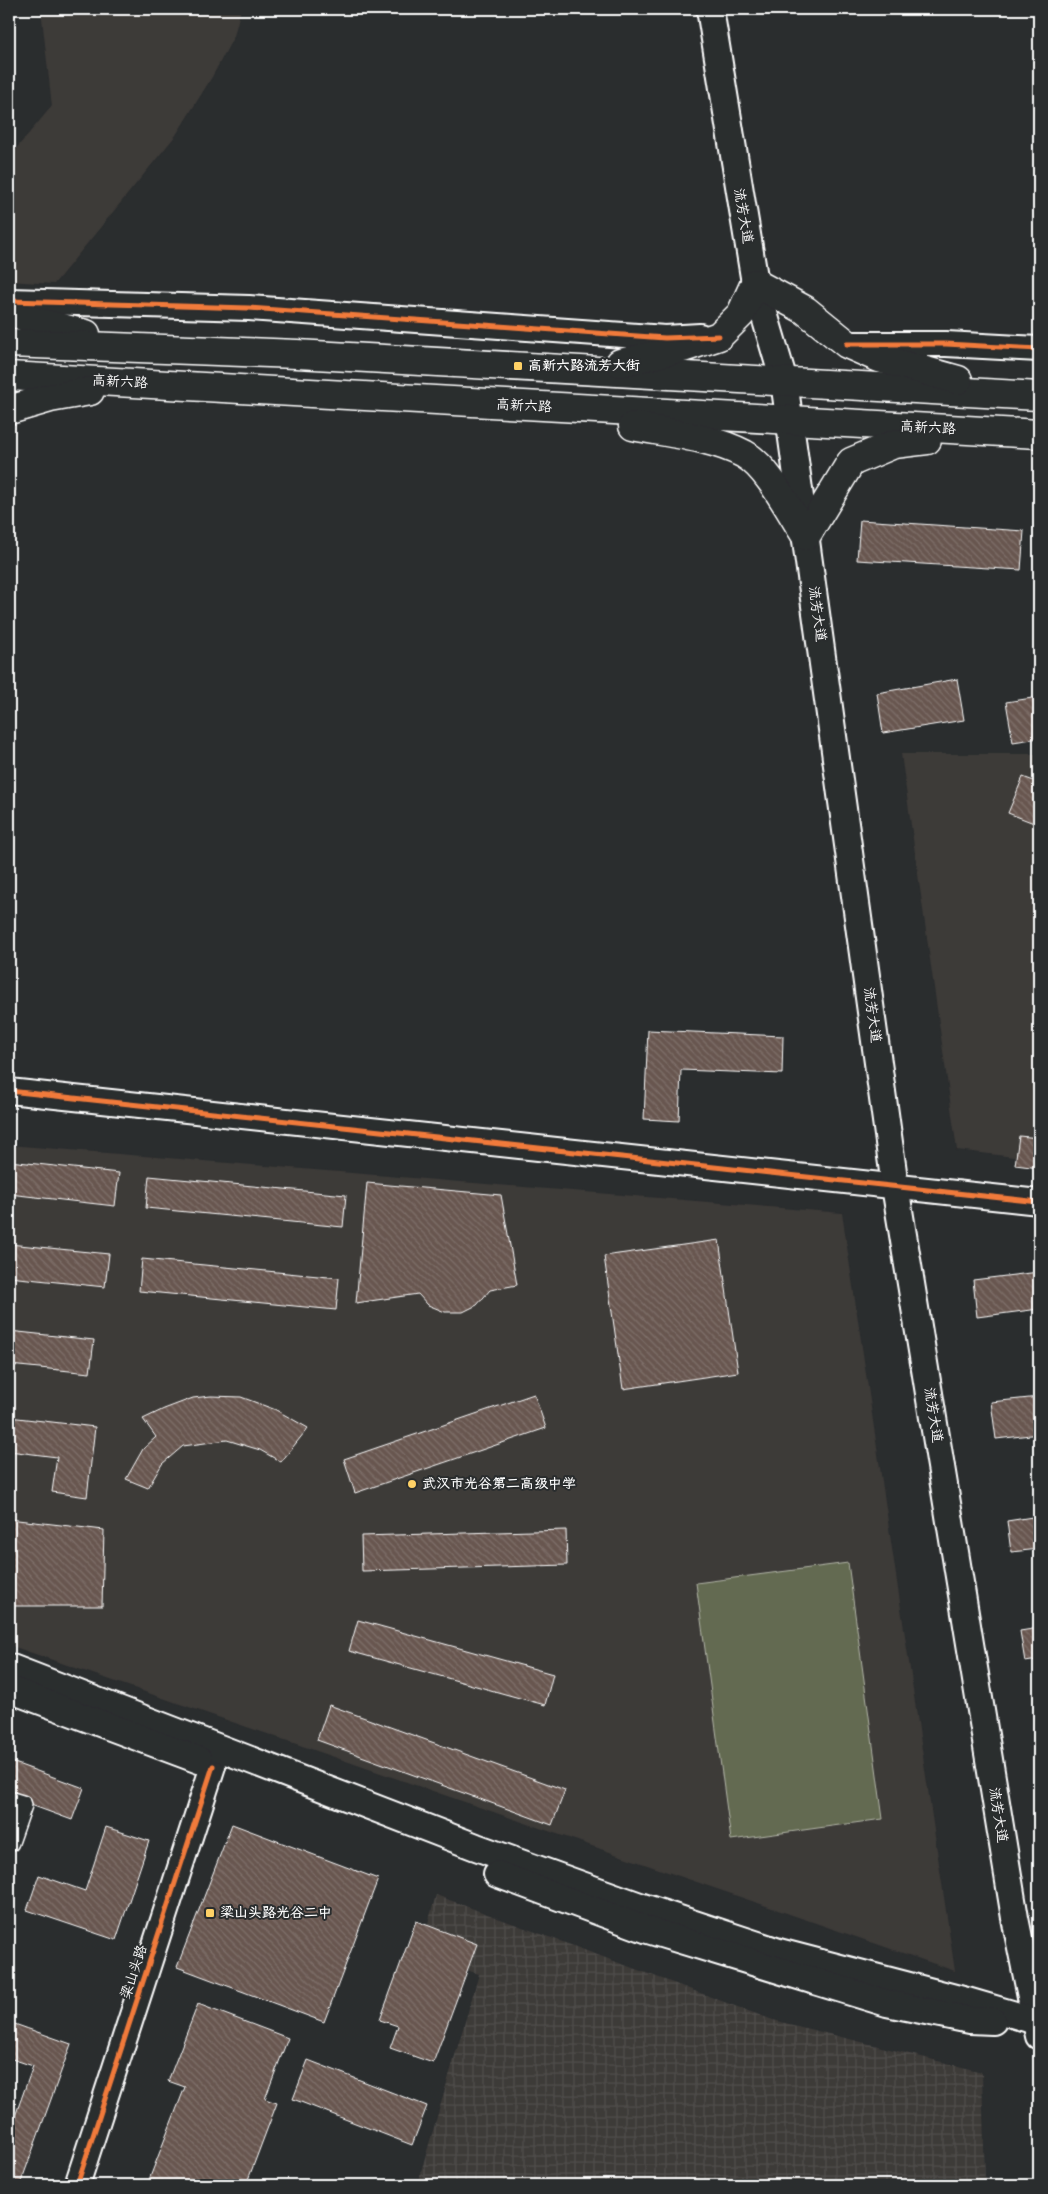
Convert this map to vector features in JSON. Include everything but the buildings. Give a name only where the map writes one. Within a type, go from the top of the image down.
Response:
[{"type":"main road","name":"流芳大道","points":[[710,9],[755,283],[784,381],[895,1186],[1015,1918],[1038,2029]]},
{"type":"main road","points":[[590,370],[683,348],[719,336],[741,314],[755,283],[805,310],[847,344],[879,358],[1007,394]]},
{"type":"main road","points":[[9,310],[34,321],[143,348]]},
{"type":"main road","points":[[9,343],[297,354],[1039,396]]},
{"type":"main road","name":"高新六路","points":[[9,376],[1039,434]]},
{"type":"main road","points":[[9,410],[50,398],[137,383]]},
{"type":"main road","points":[[532,406],[707,441],[745,454],[764,473],[806,536],[851,462],[894,444],[1001,432]]},
{"type":"main road","points":[[9,1667],[476,1847],[640,1906],[780,1952],[967,2001],[1038,2029]]},
{"type":"main road","points":[[9,1689],[478,1867],[666,1936],[887,2002],[970,2020],[1038,2029]]},
{"type":"street","points":[[9,301],[249,308],[665,338],[719,336]]},
{"type":"street","points":[[847,344],[946,344],[1039,349]]},
{"type":"street","points":[[9,1091],[1039,1202]]},
{"type":"street","name":"梁山头路","points":[[77,2185],[213,1766]]},
{"type":"street","points":[[9,1801],[22,1805],[9,1842]]},
{"type":"shaded area","points":[[41,9],[241,9],[234,36],[212,77],[176,135],[54,284],[9,281],[9,157],[52,106]]},
{"type":"shaded area","points":[[901,754],[1039,754],[1039,1160],[957,1150]]},
{"type":"shaded area","points":[[9,1145],[842,1213],[955,1971],[9,1645]]},
{"type":"shaded area","points":[[436,1895],[773,2020],[982,2072],[985,2185],[417,2185],[479,1974],[419,1955]]},
{"type":"green space","points":[[848,1563],[883,1819],[731,1840],[696,1583]]},
{"type":"cycle path","points":[[9,301],[249,308],[665,338],[719,336]]},
{"type":"cycle path","points":[[847,344],[946,344],[1039,349]]},
{"type":"cycle path","points":[[9,1091],[1039,1202]]},
{"type":"cycle path","points":[[77,2185],[213,1766]]},
{"type":"place","name":"高新六路流芳大街","points":[[518,366]]},
{"type":"place","name":"武汉市光谷第二高级中学","points":[[412,1484]]},
{"type":"place","name":"梁山头路光谷二中","points":[[210,1913]]}]
